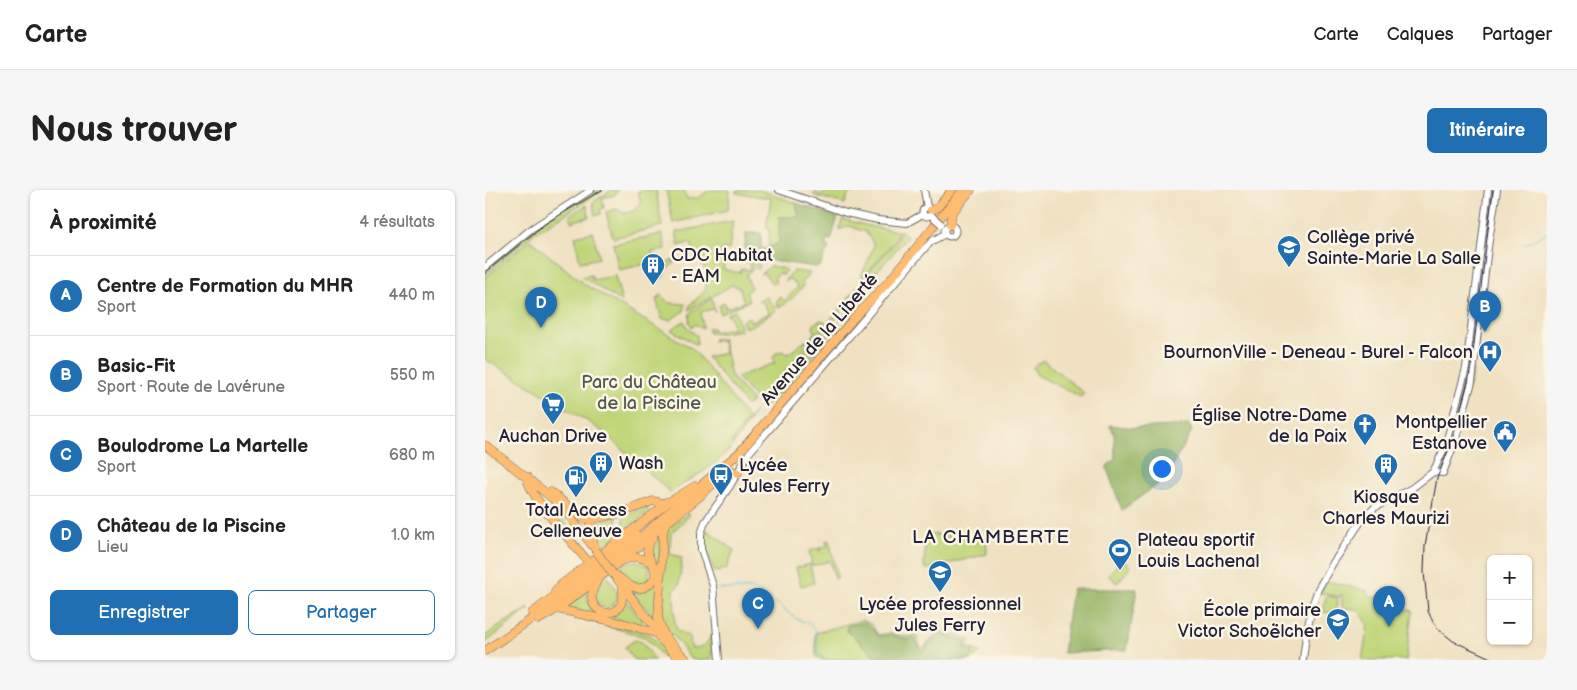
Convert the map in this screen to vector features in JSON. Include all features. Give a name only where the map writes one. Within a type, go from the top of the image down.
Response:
[{"type":"main road","points":[[930,212],[937,208],[952,190]]},
{"type":"main road","name":"Avenue de la Liberté","points":[[485,650],[557,609],[665,527],[687,498],[740,452],[763,427],[854,318],[890,280],[963,190]]},
{"type":"main road","points":[[945,228],[952,213],[971,190]]},
{"type":"main road","points":[[485,445],[560,505],[613,573],[620,577],[655,633],[680,660]]},
{"type":"main road","points":[[485,449],[493,451]]},
{"type":"main road","points":[[552,598],[562,584],[589,563],[652,515],[672,505],[716,473]]},
{"type":"main road","points":[[650,562],[649,542],[665,527],[700,501],[727,475],[738,473]]},
{"type":"main road","points":[[527,477],[527,483],[589,563]]},
{"type":"main road","points":[[539,487],[559,498],[581,518],[598,518],[653,501],[672,505]]},
{"type":"main road","name":"Avenue de la Liberté","points":[[485,650],[672,505],[687,498]]},
{"type":"main road","points":[[646,503],[652,506],[652,515]]},
{"type":"main road","name":"Avenue de la Liberté","points":[[521,629],[612,561],[672,505]]},
{"type":"main road","points":[[552,517],[552,512],[557,510],[573,528],[580,530]]},
{"type":"main road","points":[[595,549],[589,528],[590,523],[598,518]]},
{"type":"main road","points":[[665,527],[659,618],[665,637]]},
{"type":"main road","points":[[616,564],[634,557],[645,559],[654,567],[655,574],[651,584],[640,588],[626,586]]},
{"type":"main road","points":[[598,579],[593,589],[592,600],[594,605],[603,612],[613,612],[620,606],[626,586]]},
{"type":"main road","points":[[557,609],[630,625],[655,633]]},
{"type":"main road","points":[[646,616],[687,660]]},
{"type":"street","points":[[485,267],[531,228],[591,190]]},
{"type":"street","points":[[779,190],[851,214],[879,220],[907,222],[923,214],[923,210],[930,212]]},
{"type":"street","points":[[719,660],[713,590],[700,541],[703,525],[749,453],[925,248],[945,228],[930,212],[924,190]]},
{"type":"street","points":[[1303,660],[1306,635],[1318,589],[1333,563],[1362,520],[1379,505],[1412,488],[1433,472],[1449,436],[1466,368],[1488,190]]},
{"type":"street","points":[[1433,472],[1443,474],[1455,442],[1474,375],[1487,257],[1497,190]]},
{"type":"street","points":[[1441,456],[1449,458]]},
{"type":"green space","points":[[595,190],[604,190],[535,233],[485,275],[485,269],[548,218]]},
{"type":"green space","points":[[612,190],[618,190],[615,195],[602,198],[604,208],[600,209],[601,214],[595,215],[593,202]]},
{"type":"green space","points":[[656,190],[662,226],[613,238],[606,212],[616,209],[623,213],[631,212],[641,204],[638,191]]},
{"type":"green space","points":[[666,190],[684,190],[687,199],[698,198],[710,190],[730,190],[728,210],[673,223]]},
{"type":"green space","points":[[736,190],[760,190],[796,203],[799,217],[779,243],[769,248],[769,228],[766,228],[771,198],[736,193]]},
{"type":"green space","points":[[829,190],[854,190],[848,195],[845,204],[813,195],[816,192],[820,195]]},
{"type":"green space","points":[[796,203],[838,217],[831,240],[828,239],[825,245],[829,247],[820,266],[745,257],[748,250],[745,250],[746,233],[761,233],[761,249],[779,243],[779,217],[799,217]]},
{"type":"green space","points":[[587,205],[589,217],[571,222],[570,215]]},
{"type":"green space","points":[[842,219],[898,231],[895,240],[865,275],[862,275],[874,245],[866,232],[849,226],[839,230]]},
{"type":"green space","points":[[733,221],[729,249],[722,249],[721,256],[726,257],[723,269],[740,273],[741,269],[750,270],[750,264],[746,262],[759,264],[758,270],[755,267],[746,275],[751,288],[746,292],[749,301],[720,314],[719,306],[724,302],[726,308],[744,302],[740,288],[732,285],[689,310],[689,306],[705,291],[709,274],[694,254],[691,242],[679,246],[676,232]]},
{"type":"green space","points":[[900,230],[908,236],[872,277],[862,277],[866,275],[897,240]]},
{"type":"green space","points":[[593,232],[599,258],[580,262],[575,236]]},
{"type":"green space","points":[[662,234],[666,249],[652,252],[654,262],[619,270],[613,244]]},
{"type":"green space","name":"Parc du Château de la Piscine","points":[[530,240],[584,284],[693,349],[748,418],[731,444],[755,411],[728,452],[701,473],[670,492],[592,424],[485,359],[485,278]]},
{"type":"green space","points":[[675,260],[675,263],[665,270],[663,277],[657,278],[652,266]]},
{"type":"green space","points":[[771,266],[785,269],[786,271],[783,276],[780,273],[774,279],[776,282],[773,285],[764,273],[760,274]]},
{"type":"green space","points":[[793,271],[810,273],[802,283],[804,285],[795,295],[785,304],[778,307],[776,302],[780,297],[784,301],[798,287],[790,278],[785,280]]},
{"type":"green space","points":[[591,275],[593,280],[615,276],[622,302],[582,277]]},
{"type":"green space","points":[[859,285],[826,333],[803,357],[786,382],[761,404]]},
{"type":"green space","points":[[661,295],[669,303],[685,304],[684,311],[670,320],[662,319],[656,299],[659,299],[658,296]]},
{"type":"green space","points":[[766,296],[775,308],[775,311],[745,328],[742,321],[749,317],[751,322],[769,313],[762,301],[758,302]]},
{"type":"green space","points":[[712,298],[715,312],[712,309],[701,312],[703,329],[695,324],[692,327],[689,322],[690,313]]},
{"type":"green space","points":[[735,311],[741,330],[709,333],[708,328],[713,328],[714,332],[733,328],[730,315],[728,316],[727,314]]},
{"type":"green space","points":[[821,320],[826,322],[761,400],[756,399],[737,377],[775,363],[773,358],[776,353],[782,351],[788,354],[812,336],[815,332],[814,324]]},
{"type":"green space","points":[[684,321],[688,329],[697,335],[697,345],[671,330]]},
{"type":"green space","points":[[829,334],[797,374],[766,407],[764,406],[791,379],[804,358]]},
{"type":"green space","points":[[714,338],[723,339],[731,376],[752,401],[747,406],[707,357],[725,353],[722,340],[713,341]]},
{"type":"green space","points":[[1043,360],[1084,393],[1081,397],[1037,375],[1033,367]]},
{"type":"green space","points":[[1467,370],[1473,371],[1452,445],[1448,443]]},
{"type":"green space","points":[[1109,425],[1135,428],[1189,425],[1192,431],[1165,479],[1122,510],[1107,469],[1107,466],[1115,459],[1114,433]]},
{"type":"green space","points":[[646,507],[649,511],[624,531],[623,517]]},
{"type":"green space","points":[[556,513],[559,514],[591,554],[588,557],[555,517]]},
{"type":"green space","points":[[688,513],[690,515],[671,533],[670,554],[682,557],[679,585],[674,590],[675,625],[678,631],[690,637],[691,648],[703,646],[711,635],[712,660],[693,660],[689,657],[663,624],[661,615],[665,530]]},
{"type":"green space","points":[[617,517],[617,536],[607,545],[603,544],[593,533],[596,525],[601,521]]},
{"type":"green space","points":[[707,530],[734,550],[726,570],[722,568],[720,572],[714,571],[704,543],[703,535]]},
{"type":"green space","points":[[926,534],[986,538],[987,554],[927,569],[924,567]]},
{"type":"green space","points":[[659,536],[661,537],[655,615],[652,616],[632,592],[644,591],[654,584],[651,550],[652,544]]},
{"type":"green space","points":[[829,540],[838,578],[835,579],[830,561],[812,566],[809,551],[819,548],[820,552],[820,548],[827,546],[826,541]]},
{"type":"green space","name":"Plateau sportif Louis Lachenal","points":[[1122,559],[1131,567],[1117,583],[1108,575]]},
{"type":"green space","points":[[636,561],[648,566],[649,570],[647,580],[639,585],[633,583],[620,570],[620,567],[628,562]]},
{"type":"green space","points":[[810,564],[814,583],[801,586],[796,568]]},
{"type":"green space","points":[[607,576],[617,593],[616,601],[608,608],[603,607],[595,600],[598,586]]},
{"type":"green space","points":[[1327,581],[1368,591],[1368,595],[1412,611],[1406,660],[1362,660],[1368,625],[1359,610],[1342,607],[1342,595],[1340,597],[1321,593]]},
{"type":"green space","points":[[1072,589],[1137,589],[1127,650],[1063,653]]},
{"type":"green space","points":[[587,591],[591,607],[596,612],[604,616],[626,600],[643,622],[638,625],[566,607]]},
{"type":"green space","points":[[1326,596],[1338,598],[1336,613],[1323,612]]},
{"type":"green space","points":[[530,608],[485,643],[485,636]]},
{"type":"green space","points":[[563,613],[650,634],[673,659],[666,660],[645,637]]},
{"type":"green space","points":[[862,620],[872,625],[878,635],[889,633],[909,637],[916,634],[921,648],[927,646],[926,644],[939,631],[970,640],[967,647],[980,652],[972,660],[822,660],[816,656],[815,633]]},
{"type":"green space","points":[[862,623],[871,627],[878,636],[890,635],[909,640],[914,637],[921,651],[927,648],[928,644],[940,633],[966,642],[965,648],[973,650],[973,655],[968,660],[879,660],[847,632],[847,626]]},
{"type":"green space","points":[[635,640],[642,642],[655,660],[634,660],[625,647]]},
{"type":"waterway","points":[[1523,245],[1547,233]]},
{"type":"waterway","points":[[837,325],[861,290]]},
{"type":"waterway","points":[[800,372],[830,334]]},
{"type":"waterway","points":[[770,404],[794,378]]},
{"type":"waterway","points":[[753,421],[760,414]]},
{"type":"waterway","points":[[718,589],[753,589],[768,596],[796,619],[809,623],[816,631],[818,654],[827,660]]},
{"type":"tram line","points":[[485,273],[546,223],[602,190]]},
{"type":"tram line","points":[[1493,190],[1471,369],[1453,439],[1437,478],[1425,546],[1424,572],[1428,611],[1438,629],[1453,641],[1495,660]]},
{"type":"place","name":"Collège privé Sainte-Marie La Salle","points":[[1289,268]]},
{"type":"place","name":"CDC Habitat - EAM","points":[[653,286]]},
{"type":"place","name":"Château de la Piscine","points":[[541,328]]},
{"type":"place","name":"Basic-Fit","points":[[1485,332]]},
{"type":"place","name":"BournonVille - Deneau - Burel - Falcon","points":[[1490,373]]},
{"type":"place","name":"Auchan Drive","points":[[553,425]]},
{"type":"place","name":"Église Notre-Dame de la Paix","points":[[1365,446]]},
{"type":"place","name":"Montpellier Estanove","points":[[1505,453]]},
{"type":"place","name":"Wash","points":[[601,484]]},
{"type":"place","name":"Kiosque Charles Maurizi","points":[[1386,486]]},
{"type":"place","name":"Lycée Jules Ferry","points":[[721,496]]},
{"type":"place","name":"Total Access Celleneuve","points":[[576,498]]},
{"type":"place","name":"Plateau sportif Louis Lachenal","points":[[1120,571]]},
{"type":"place","name":"Lycée professionnel Jules Ferry","points":[[940,593]]},
{"type":"place","name":"Centre de Formation du MHR","points":[[1389,627]]},
{"type":"place","name":"Boulodrome La Martelle","points":[[758,629]]},
{"type":"place","name":"École primaire Victor Schoëlcher","points":[[1338,641]]},
{"type":"district","name":"LA CHAMBERTE","points":[[991,536]]}]
